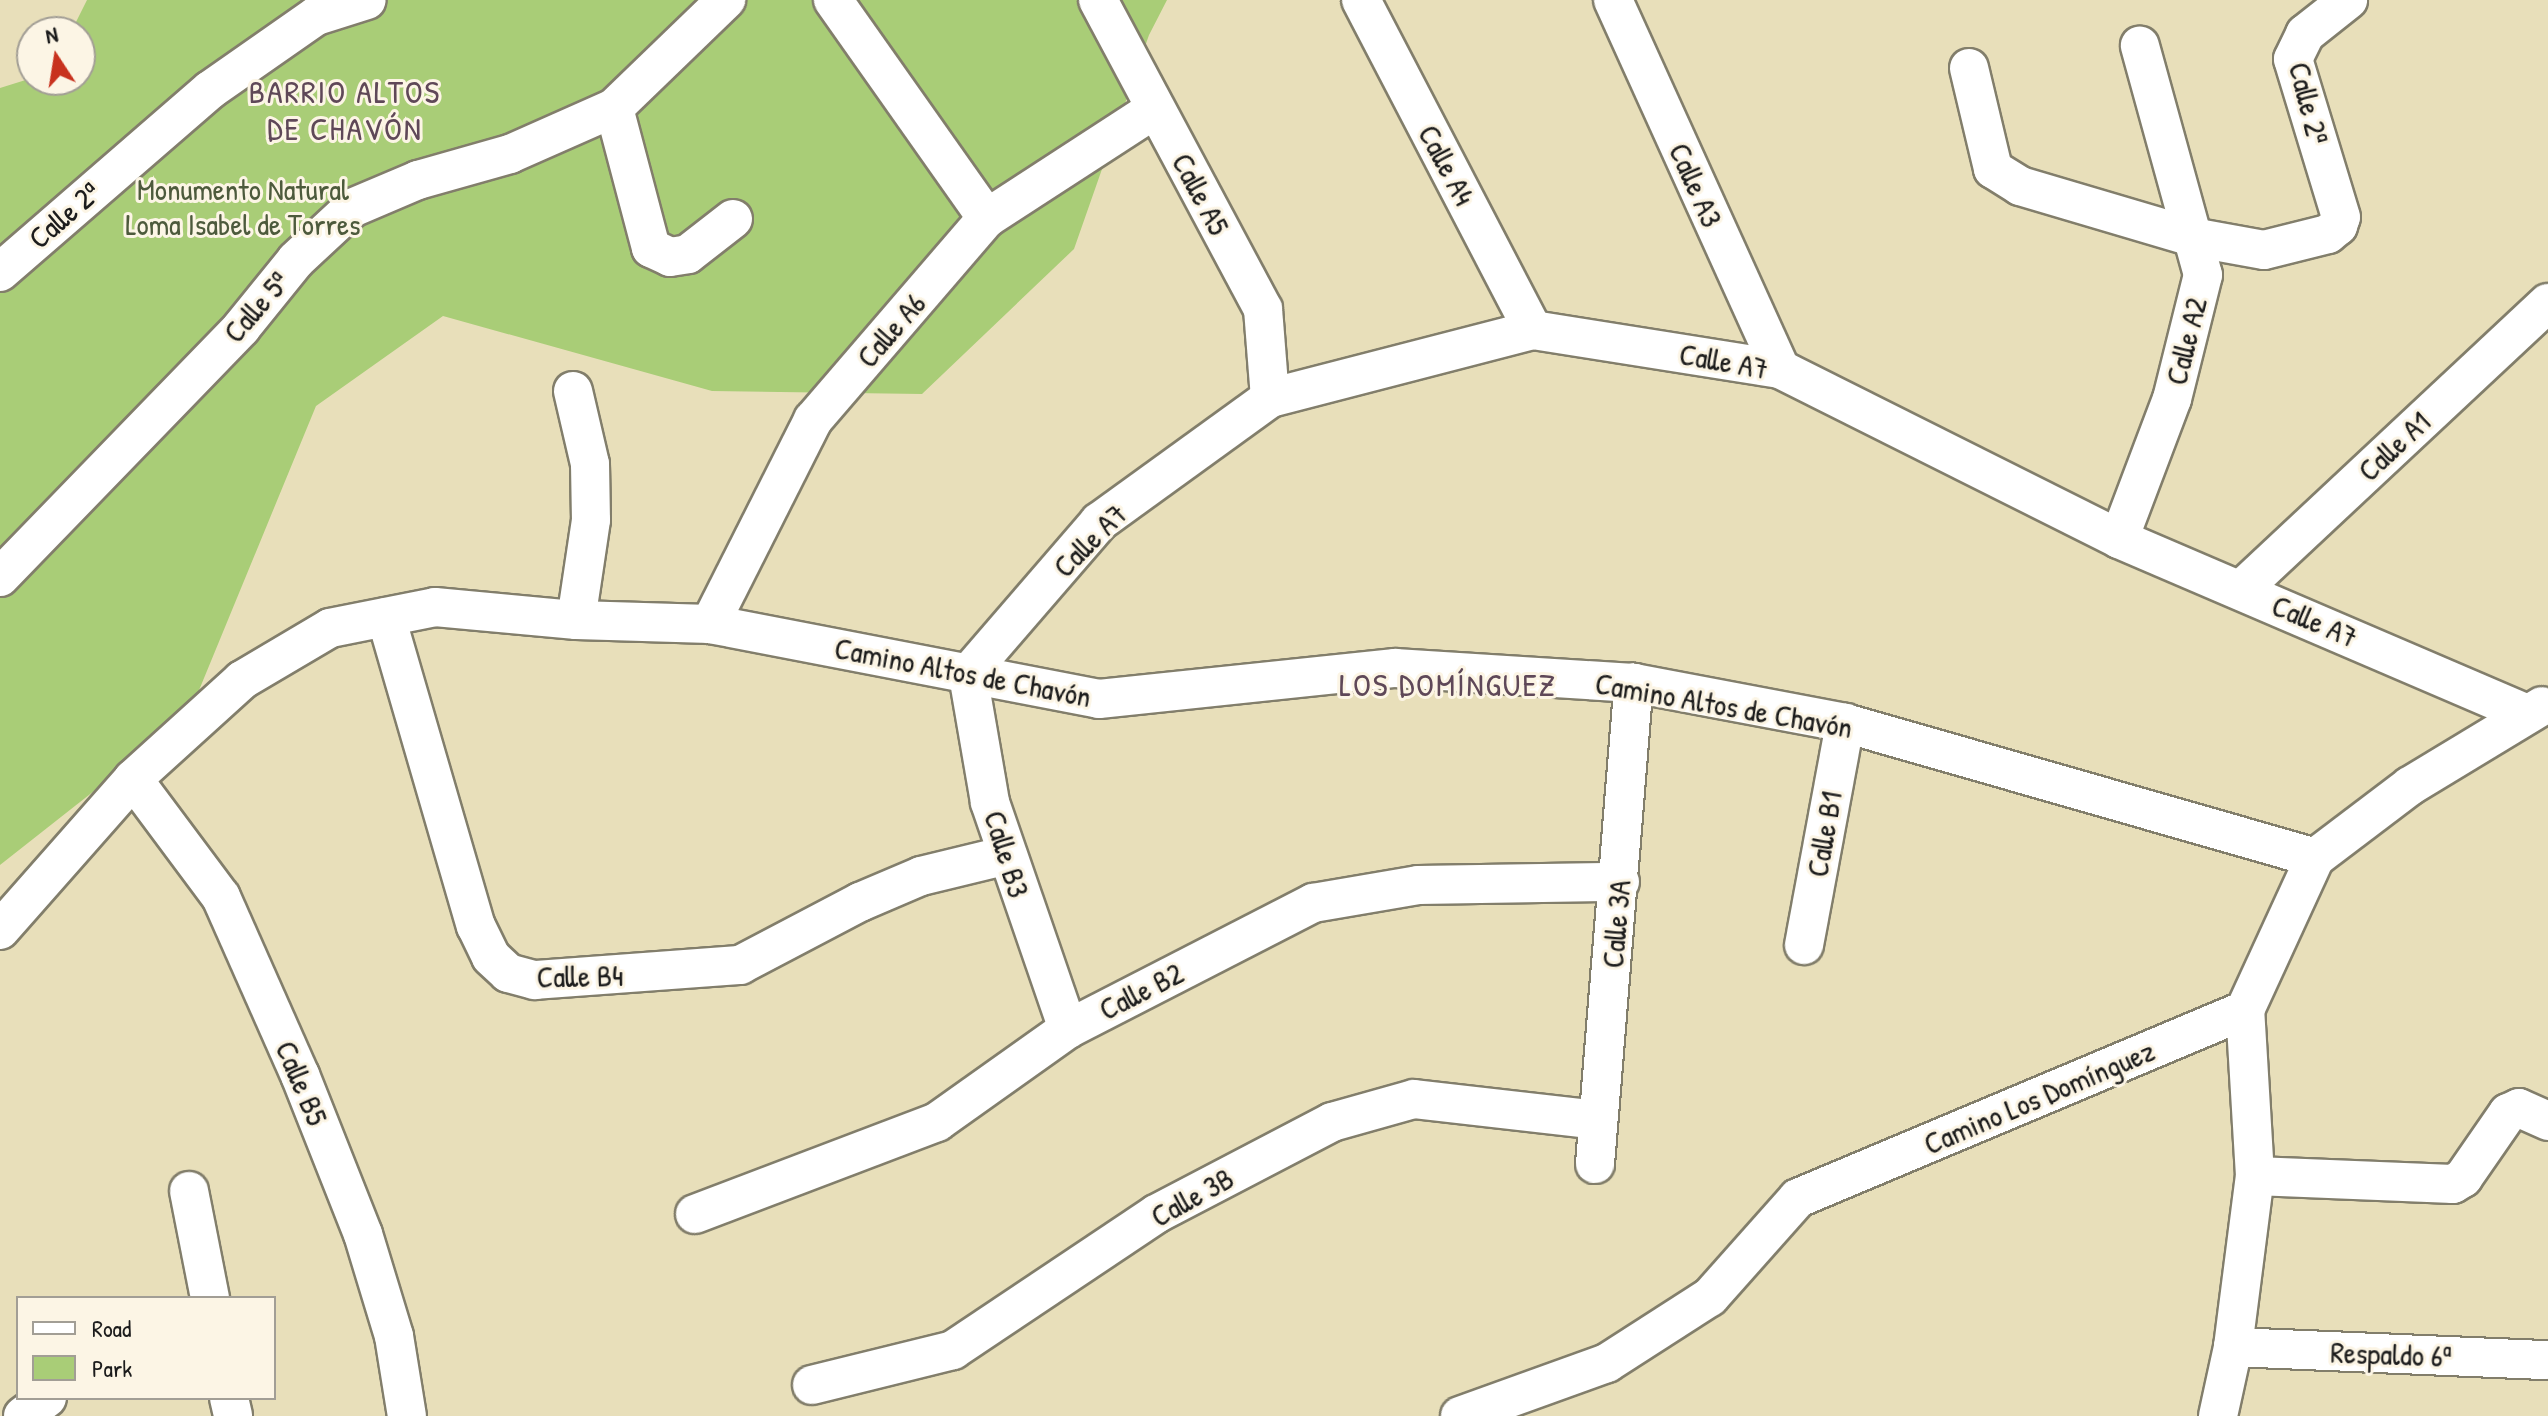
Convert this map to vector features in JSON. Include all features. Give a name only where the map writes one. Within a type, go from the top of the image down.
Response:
[{"type":"street","name":"Calle 2ª","points":[[0,272],[210,90],[316,16],[367,0]]},
{"type":"street","points":[[726,0],[614,108],[651,248],[670,257],[688,254],[733,219]]},
{"type":"street","points":[[833,0],[987,218]]},
{"type":"street","name":"Calle A5","points":[[1098,0],[1263,309],[1270,398]]},
{"type":"street","name":"Calle A4","points":[[1361,0],[1533,330]]},
{"type":"street","name":"Calle A3","points":[[1613,0],[1780,369]]},
{"type":"street","name":"Calle 2ª","points":[[2192,237],[2264,250],[2328,234],[2338,226],[2341,217],[2293,59],[2305,34],[2348,0]]},
{"type":"street","name":"Calle A2","points":[[2119,539],[2172,399],[2203,275],[2140,46]]},
{"type":"street","points":[[1969,68],[1993,169],[2020,186],[2192,237]]},
{"type":"street","name":"Calle 5ª","points":[[0,577],[241,328],[296,260],[352,208],[418,180],[510,154],[614,108]]},
{"type":"street","name":"Calle A6","points":[[710,624],[813,420],[987,218],[1155,109]]},
{"type":"street","name":"Calle A1","points":[[2241,590],[2548,303]]},
{"type":"street","name":"Calle A7","points":[[968,674],[1099,522],[1270,398],[1533,330],[1780,369],[2119,539],[2536,708]]},
{"type":"street","points":[[573,391],[590,464],[591,520],[576,620]]},
{"type":"street","name":"Camino Altos de Chavón","points":[[0,930],[133,779],[242,680],[330,628],[435,607],[576,620],[710,624],[1099,699],[1395,668],[1634,683],[1845,723],[2315,858]]},
{"type":"street","name":"Calle B4","points":[[386,617],[476,926],[491,957],[508,973],[535,980],[740,965],[860,902],[921,876],[1007,855]]},
{"type":"street","name":"Calle B3","points":[[968,674],[990,802],[1068,1029]]},
{"type":"street","name":"Calle 3A","points":[[1595,1164],[1634,683]]},
{"type":"street","points":[[2218,1416],[2233,1347],[2255,1176],[2245,1010],[2315,858],[2410,786],[2536,708]]},
{"type":"street","name":"Calle B1","points":[[1804,945],[1845,723]]},
{"type":"street","name":"Calle B5","points":[[133,779],[221,897],[300,1075],[363,1234],[394,1336],[407,1416]]},
{"type":"street","name":"Calle B2","points":[[695,1214],[937,1122],[1068,1029],[1313,903],[1418,885],[1620,882]]},
{"type":"street","name":"Camino Los Domínguez","points":[[1460,1416],[1607,1363],[1710,1297],[1798,1198],[2245,1010]]},
{"type":"street","name":"Calle 3B","points":[[812,1385],[953,1350],[1156,1214],[1332,1122],[1414,1099],[1598,1120]]},
{"type":"street","points":[[2255,1176],[2453,1184],[2463,1178],[2508,1113],[2519,1108],[2548,1121]]},
{"type":"street","points":[[189,1191],[210,1296]]},
{"type":"street","name":"Respaldo 6ª","points":[[2233,1347],[2548,1360]]},
{"type":"street","points":[[23,1416],[44,1400]]},
{"type":"green space","name":"Monumento Natural Loma Isabel de Torres","points":[[87,0],[1167,0],[1149,35],[1074,249],[922,394],[712,391],[443,316],[316,406],[188,717],[0,865],[0,88],[16,83],[16,96],[96,96],[96,16],[79,16]]},
{"type":"district","name":"BARRIO ALTOS DE CHAVÓN","points":[[345,112]]},
{"type":"district","name":"LOS DOMÍNGUEZ","points":[[1448,685]]}]
